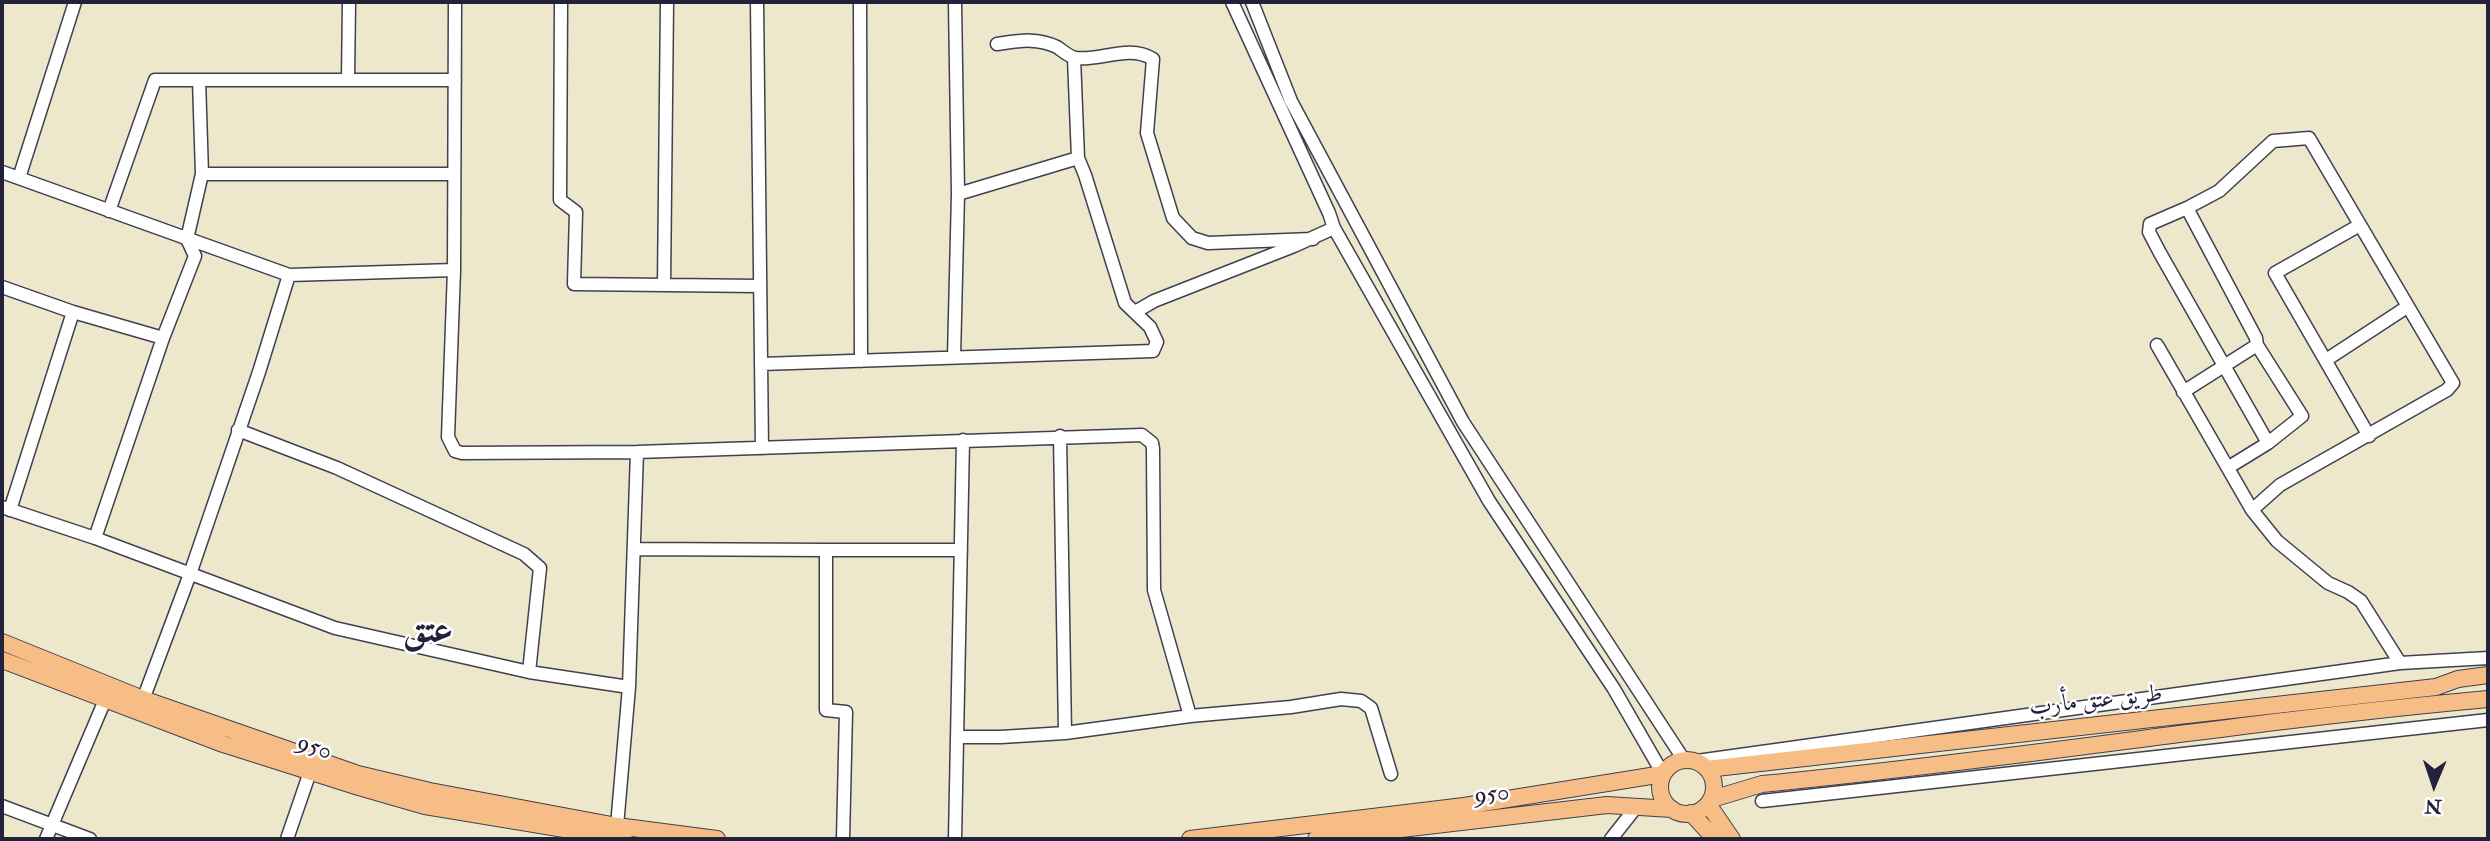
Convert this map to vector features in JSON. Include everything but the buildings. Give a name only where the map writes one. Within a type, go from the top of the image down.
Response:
[{"type":"main road","name":"950","points":[[2,642],[223,744],[425,806],[620,832],[718,839]]},
{"type":"main road","name":"950","points":[[2,660],[105,700],[141,706],[358,774],[620,832]]},
{"type":"main road","name":"طريق عتق مأرب","points":[[1696,763],[2436,687],[2450,681],[2488,678]]},
{"type":"main road","name":"طريق عتق مأرب","points":[[1710,802],[1762,784],[2123,743],[2307,718],[2488,699]]},
{"type":"main road","points":[[1715,839],[1691,813],[1672,809],[1661,793],[1663,774],[1672,765],[1696,763],[1714,786],[1710,802],[1732,839]]},
{"type":"main road","name":"950","points":[[1190,839],[1259,835],[1663,774]]},
{"type":"main road","points":[[1691,813],[1710,802]]},
{"type":"main road","name":"950","points":[[1317,839],[1607,805],[1672,809]]},
{"type":"street","points":[[19,178],[75,2]]},
{"type":"street","points":[[348,80],[349,2]]},
{"type":"street","points":[[455,2],[454,270],[448,438],[455,451],[637,452],[1142,435],[1152,443],[1154,590],[1190,716]]},
{"type":"street","points":[[561,2],[560,200],[576,212],[574,284],[760,286]]},
{"type":"street","points":[[664,285],[667,2]]},
{"type":"street","points":[[757,2],[762,448]]},
{"type":"street","points":[[860,2],[861,361]]},
{"type":"street","points":[[954,357],[958,194],[955,2]]},
{"type":"street","points":[[1232,2],[1334,228],[1489,501],[1614,689],[1663,774]]},
{"type":"street","points":[[1252,2],[1291,101],[1463,422],[1696,763],[2400,663],[2488,658]]},
{"type":"street","points":[[997,44],[1031,39],[1055,46],[1074,58],[1125,53],[1147,55],[1153,59],[1147,133],[1173,218],[1192,238],[1208,243],[1313,239]]},
{"type":"street","points":[[761,364],[1153,351],[1157,342],[1150,327],[1125,303],[1078,159],[1074,58]]},
{"type":"street","points":[[109,211],[155,80],[455,80]]},
{"type":"street","points":[[95,538],[163,338],[195,256],[187,239],[202,174],[199,80]]},
{"type":"street","points":[[2252,510],[2280,485],[2369,436],[2447,390],[2453,383],[2309,138],[2273,141],[2219,191],[2150,224],[2150,232],[2268,443]]},
{"type":"street","points":[[958,194],[1078,159]]},
{"type":"street","points":[[2,172],[289,275],[454,270]]},
{"type":"street","points":[[202,174],[454,174]]},
{"type":"street","points":[[1329,213],[1347,205]]},
{"type":"street","points":[[2187,208],[2256,338],[2257,345],[2302,416],[2268,443],[2229,467]]},
{"type":"street","points":[[2360,225],[2275,273],[2369,436]]},
{"type":"street","points":[[1135,312],[1154,301],[1313,239],[1334,228]]},
{"type":"street","points":[[141,706],[190,574],[289,275]]},
{"type":"street","points":[[2,287],[73,312],[163,338]]},
{"type":"street","points":[[2326,360],[2407,307]]},
{"type":"street","points":[[73,312],[6,508],[95,538],[335,628],[529,672],[629,687]]},
{"type":"street","points":[[2157,345],[2252,510],[2277,541],[2328,583],[2361,601],[2400,663]]},
{"type":"street","points":[[2183,392],[2257,345]]},
{"type":"street","points":[[238,430],[337,468],[534,561],[540,568],[529,672]]},
{"type":"street","points":[[1060,436],[1065,733]]},
{"type":"street","points":[[955,839],[963,440]]},
{"type":"street","points":[[620,832],[629,687],[637,452]]},
{"type":"street","points":[[635,549],[961,550]]},
{"type":"street","points":[[826,550],[826,710],[846,712],[843,839]]},
{"type":"street","points":[[2447,660],[2450,681]]},
{"type":"street","points":[[957,737],[1065,733],[1341,699],[1361,701],[1371,708],[1391,774]]},
{"type":"street","points":[[46,839],[105,700]]},
{"type":"street","points":[[1762,801],[2488,720]]},
{"type":"street","points":[[286,839],[310,772]]},
{"type":"street","points":[[2,806],[90,839]]},
{"type":"street","points":[[1611,839],[1637,806]]},
{"type":"district","name":"عتق","points":[[428,633]]}]
